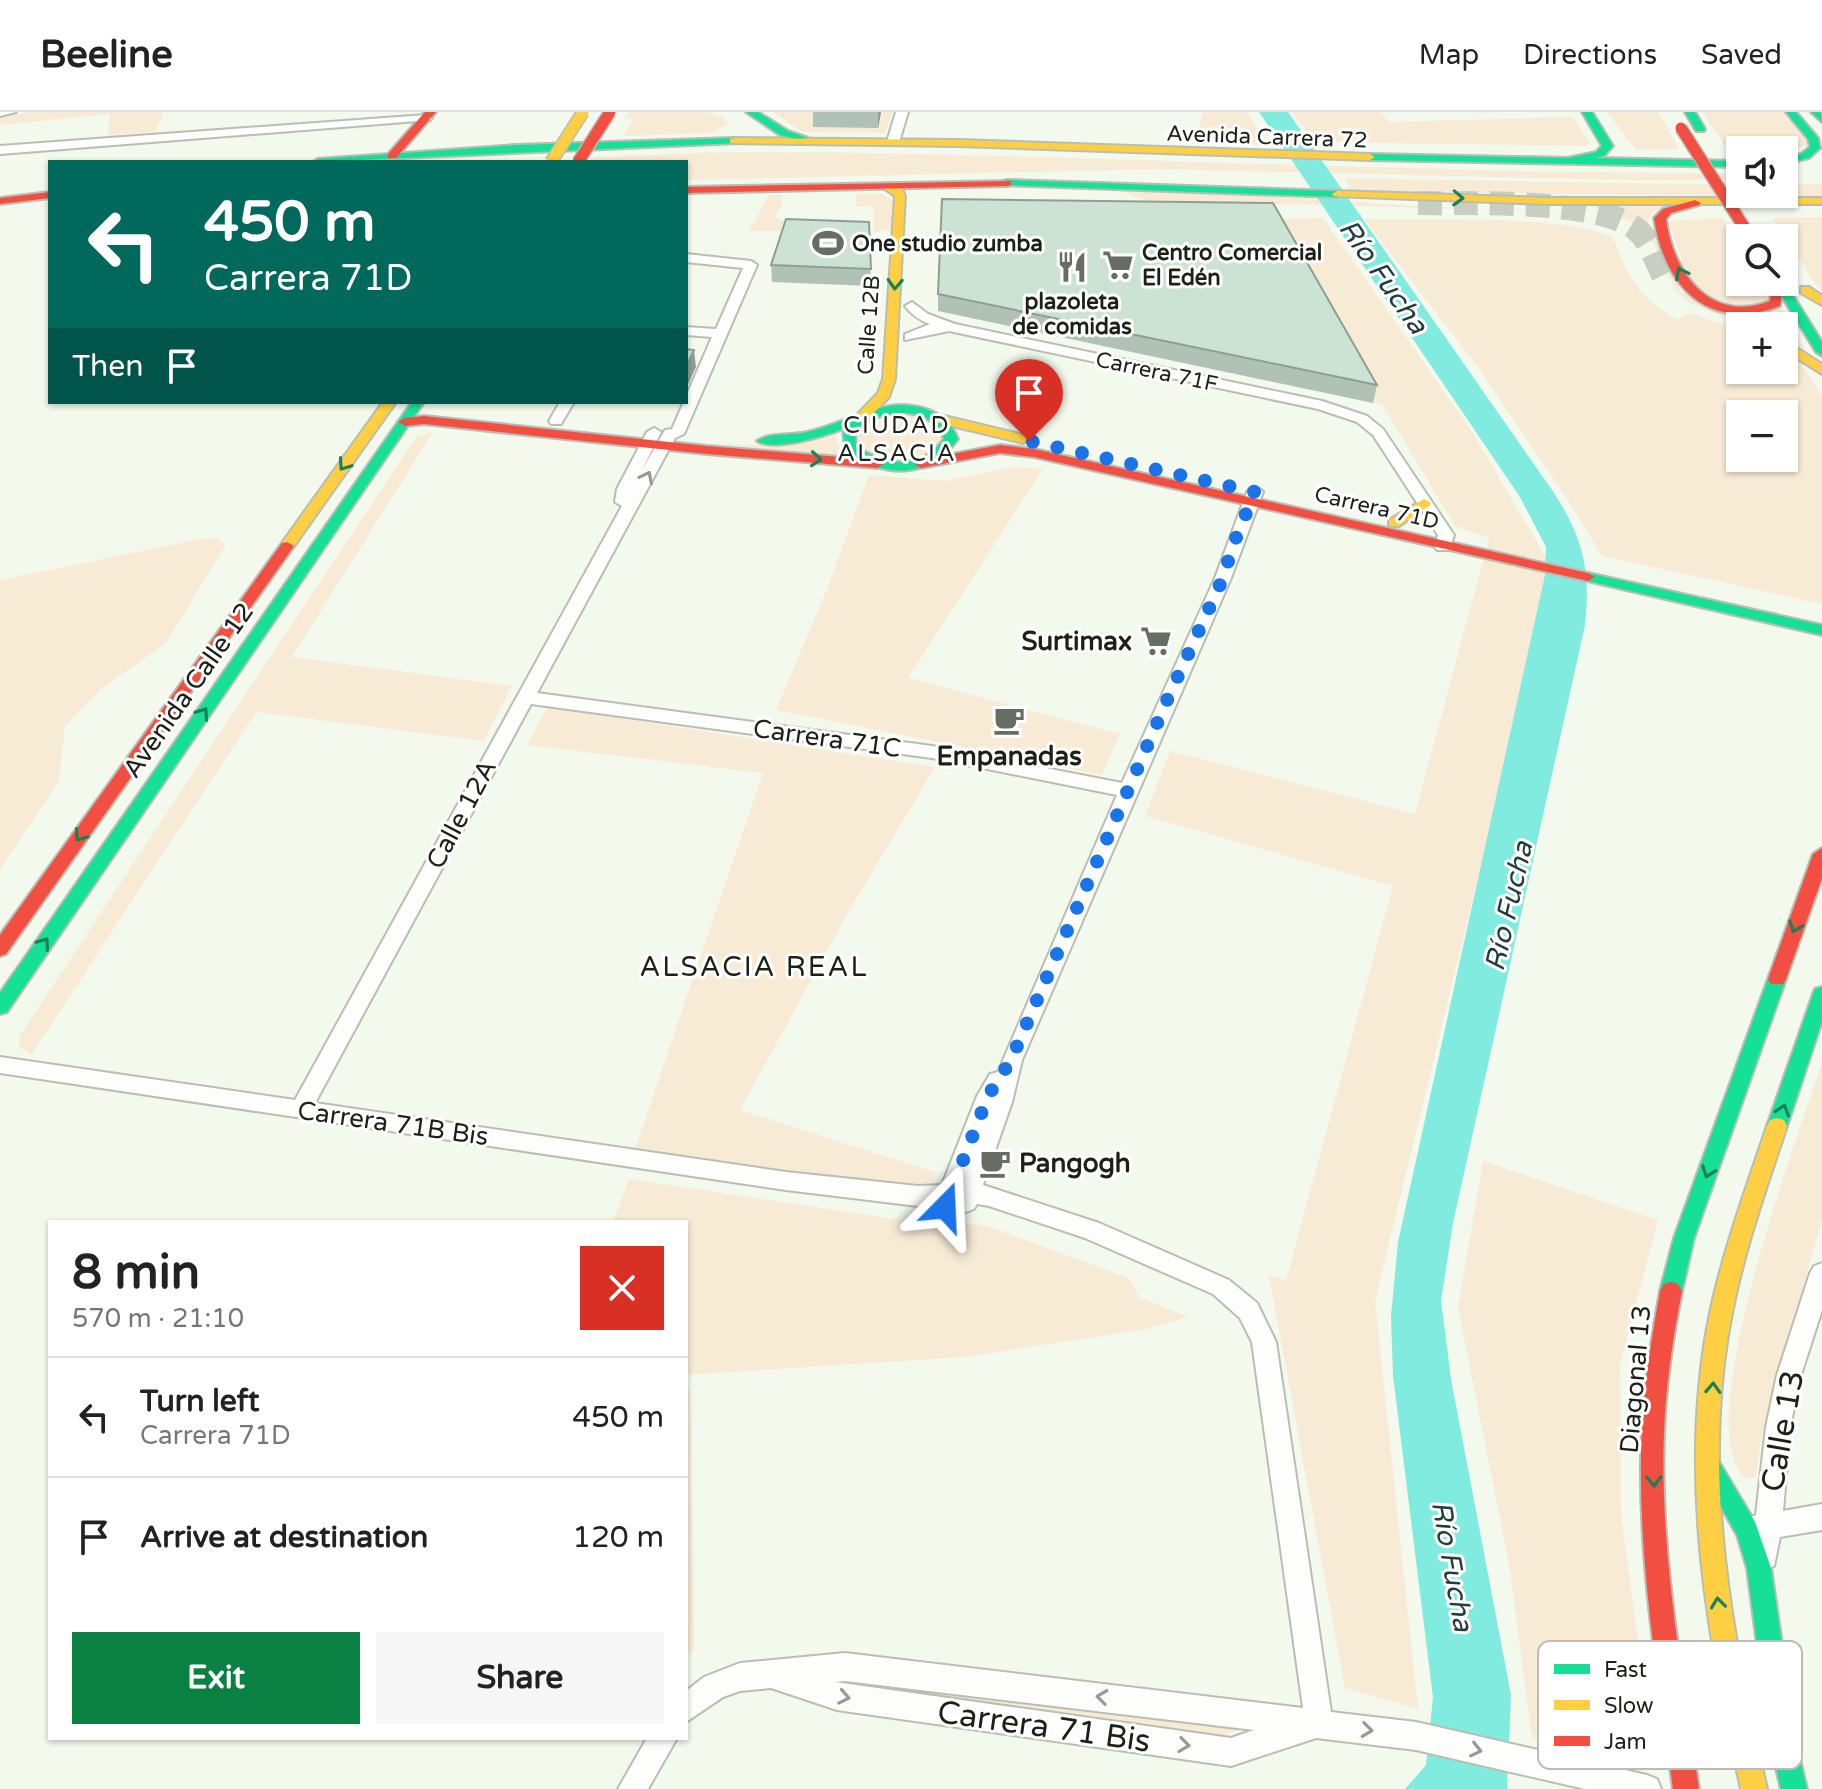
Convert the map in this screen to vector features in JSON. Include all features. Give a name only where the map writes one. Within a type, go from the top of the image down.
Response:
[{"type":"main road","points":[[552,160],[583,112]]},
{"type":"main road","points":[[579,160],[610,112]]},
{"type":"main road","points":[[751,112],[789,135],[847,145]]},
{"type":"main road","points":[[1553,162],[1592,157],[1605,151],[1608,146],[1605,137],[1587,112]]},
{"type":"main road","points":[[1601,112],[1631,151],[1672,164]]},
{"type":"main road","points":[[1670,112],[1700,129],[1726,169]]},
{"type":"main road","points":[[1791,112],[1813,138],[1815,148],[1798,158]]},
{"type":"main road","points":[[1806,112],[1822,130]]},
{"type":"main road","points":[[1816,112],[1822,119]]},
{"type":"main road","points":[[693,143],[723,138],[742,130],[745,120],[732,113]]},
{"type":"main road","points":[[434,114],[427,138],[429,146],[442,153]]},
{"type":"main road","points":[[400,159],[403,147],[434,114]]},
{"type":"main road","points":[[1685,120],[1743,224]]},
{"type":"main road","name":"Avenida Carrera 72","points":[[400,159],[442,153],[651,144],[800,142],[1334,164],[1726,171]]},
{"type":"main road","name":"Avenida Carrera 72","points":[[373,160],[893,142],[942,144]]},
{"type":"main road","points":[[605,152],[651,144]]},
{"type":"main road","points":[[942,144],[1181,150],[1272,162]]},
{"type":"main road","points":[[942,144],[980,151]]},
{"type":"main road","points":[[1155,156],[1181,150]]},
{"type":"main road","name":"Avenida Carrera 72","points":[[688,191],[1139,172],[1237,173],[1272,162]]},
{"type":"main road","points":[[1798,162],[1822,162]]},
{"type":"main road","name":"Avenida Carrera 72","points":[[1334,164],[1726,164]]},
{"type":"main road","name":"Avenida Carrera 72","points":[[1334,164],[1403,177]]},
{"type":"main road","points":[[1798,175],[1822,169]]},
{"type":"main road","points":[[1138,186],[1237,173]]},
{"type":"main road","points":[[1573,182],[1726,183]]},
{"type":"main road","name":"Avenida Carrera 72","points":[[688,191],[1029,183],[1354,197],[1726,203]]},
{"type":"main road","points":[[918,208],[920,185]]},
{"type":"main road","name":"Calle 12B","points":[[859,419],[884,394],[889,379],[900,196],[898,191],[886,186]]},
{"type":"main road","points":[[0,193],[48,188]]},
{"type":"main road","points":[[0,201],[48,195]]},
{"type":"main road","points":[[1354,197],[1418,203]]},
{"type":"main road","name":"Avenida Carrera 72","points":[[1798,202],[1822,201]]},
{"type":"main road","points":[[1698,203],[1667,211],[1662,215],[1660,224],[1683,278],[1696,296],[1725,308],[1760,311],[1776,303],[1780,296]]},
{"type":"main road","points":[[1798,203],[1822,207]]},
{"type":"main road","points":[[0,217],[48,214]]},
{"type":"main road","name":"Calle 12B","points":[[909,346],[916,250]]},
{"type":"main road","points":[[1664,277],[1671,292],[1689,307],[1726,322]]},
{"type":"main road","points":[[1798,284],[1822,301]]},
{"type":"main road","points":[[1798,288],[1822,316]]},
{"type":"main road","points":[[1797,296],[1822,352]]},
{"type":"main road","points":[[1798,354],[1822,370]]},
{"type":"main road","name":"Calle 12B","points":[[911,393],[935,417]]},
{"type":"main road","name":"Avenida Calle 12","points":[[0,949],[389,404]]},
{"type":"main road","name":"Avenida Calle 12","points":[[0,1007],[418,404]]},
{"type":"main road","points":[[424,404],[434,408],[556,421],[662,438],[877,464]]},
{"type":"main road","name":"Carrera 71D","points":[[859,419],[895,409],[935,417],[1260,499],[1512,556],[1822,615]]},
{"type":"main road","points":[[921,464],[936,458],[950,444],[951,434],[935,417]]},
{"type":"main road","points":[[405,422],[424,420],[662,438],[746,441],[788,440],[859,419]]},
{"type":"main road","points":[[859,419],[848,431],[847,442],[854,453],[877,464]]},
{"type":"main road","name":"Carrera 71D","points":[[877,464],[921,464],[975,452],[1018,450],[1394,523],[1445,541]]},
{"type":"main road","points":[[1394,523],[1424,503]]},
{"type":"main road","name":"Carrera 71D","points":[[1611,577],[1822,630]]},
{"type":"main road","points":[[126,772],[159,777]]},
{"type":"main road","name":"Diagonal 13","points":[[1665,1641],[1656,1547],[1654,1458],[1658,1356],[1672,1277],[1822,854]]},
{"type":"main road","points":[[1725,1641],[1713,1559],[1708,1466],[1715,1351],[1722,1314],[1758,1186],[1822,994]]},
{"type":"main road","points":[[1708,1466],[1757,1528]]},
{"type":"main road","points":[[1763,1593],[1769,1641]]},
{"type":"main road","name":"Diagonal 13","points":[[1683,1769],[1686,1789]]},
{"type":"main road","points":[[1749,1769],[1754,1789]]},
{"type":"main road","points":[[1770,1769],[1783,1789]]},
{"type":"main road","points":[[1789,1769],[1794,1789]]},
{"type":"street","points":[[0,113],[10,112]]},
{"type":"street","points":[[358,122],[367,112]]},
{"type":"street","points":[[893,142],[902,112]]},
{"type":"street","points":[[0,150],[434,114]]},
{"type":"street","name":"Calle 12A","points":[[688,258],[751,265],[721,334],[688,392]]},
{"type":"street","name":"Carrera 71F","points":[[912,306],[923,317],[951,327],[1322,405],[1362,419],[1378,432],[1424,503]]},
{"type":"street","name":"Carrera 71F","points":[[909,346],[930,328],[951,327]]},
{"type":"street","points":[[688,331],[721,334]]},
{"type":"street","points":[[556,421],[566,404]]},
{"type":"street","name":"Calle 12A","points":[[301,1109],[621,518],[640,491],[662,438],[681,404]]},
{"type":"street","points":[[957,1200],[1001,1102],[1011,1060],[1260,499]]},
{"type":"street","points":[[1424,503],[1445,541]]},
{"type":"street","name":"Carrera 71C","points":[[524,697],[932,752],[1128,791]]},
{"type":"street","name":"Carrera 71B Bis","points":[[0,1065],[786,1181],[843,1197],[919,1207],[957,1200],[1083,1241],[1140,1254],[1221,1287],[1254,1316],[1264,1342],[1319,1724]]},
{"type":"street","name":"Calle 13","points":[[1763,1593],[1757,1528],[1789,1375],[1822,1273]]},
{"type":"street","points":[[1757,1528],[1822,1517]]},
{"type":"street","name":"Carrera 71 Bis","points":[[688,1706],[714,1687],[740,1677],[845,1667],[1416,1736],[1538,1764]]},
{"type":"street","name":"Carrera 71 Bis","points":[[770,1674],[837,1696],[1231,1752],[1319,1724]]},
{"type":"street","points":[[632,1789],[662,1740]]},
{"type":"street","name":"Carrera 71 Bis","points":[[1558,1769],[1647,1789]]},
{"type":"shaded area","points":[[32,112],[161,112],[163,117],[154,132],[108,135],[110,114],[0,125],[0,117]]},
{"type":"shaded area","points":[[629,112],[706,112],[724,118],[728,124],[711,133],[623,136],[633,119],[625,118]]},
{"type":"shaded area","points":[[773,112],[892,112],[885,133],[802,132]]},
{"type":"shaded area","points":[[1202,112],[1247,112],[1261,136],[1260,145],[1216,144],[1198,133]]},
{"type":"shaded area","points":[[1292,112],[1380,112],[1389,122],[1573,117],[1590,143],[1586,146],[1314,142]]},
{"type":"shaded area","points":[[1607,112],[1658,112],[1679,149],[1636,150]]},
{"type":"shaded area","points":[[1702,112],[1786,112],[1810,146],[1798,146],[1798,136],[1726,136],[1726,147]]},
{"type":"shaded area","points":[[722,152],[977,155],[1486,170],[1726,173],[1726,180],[1159,169],[688,180],[688,160],[590,160],[592,157]]},
{"type":"shaded area","points":[[1345,178],[1726,185],[1726,196],[1351,191]]},
{"type":"shaded area","points":[[1822,184],[1822,197],[1798,197],[1798,185]]},
{"type":"shaded area","points":[[1112,188],[1203,193],[1476,209],[1147,201]]},
{"type":"shaded area","points":[[856,194],[882,194],[893,200],[892,229],[873,232],[874,206],[856,207]]},
{"type":"shaded area","points":[[769,195],[782,195],[782,204],[774,218],[836,231],[749,231]]},
{"type":"shaded area","points":[[1594,206],[1669,206],[1656,210],[1647,220],[1680,291],[1711,310],[1780,306],[1783,312],[1726,312],[1726,318],[1691,304],[1676,291],[1654,245],[1639,226]]},
{"type":"shaded area","points":[[1822,217],[1822,294],[1798,257],[1798,224],[1777,224],[1773,218]]},
{"type":"shaded area","points":[[1323,218],[1471,430],[1553,569],[1375,1301],[1418,1709],[1345,1688],[1269,1276],[1286,1280],[1393,886],[1145,816],[1170,751],[1415,814],[1489,538],[1455,526],[1382,404],[1373,403],[1270,219]]},
{"type":"shaded area","points":[[1722,218],[1726,224],[1726,296],[1770,296],[1771,299],[1754,307],[1721,305],[1690,283],[1668,221]]},
{"type":"shaded area","points":[[1364,219],[1533,222],[1595,231],[1614,239],[1630,276],[1655,305],[1678,319],[1691,313],[1726,326],[1726,384],[1798,384],[1799,360],[1822,396],[1822,604],[1602,556],[1477,366]]},
{"type":"shaded area","points":[[1798,337],[1807,353],[1798,348]]},
{"type":"shaded area","points":[[900,412],[927,417],[944,440],[934,450],[914,460],[895,460],[860,451],[855,428],[862,421]]},
{"type":"shaded area","points":[[433,432],[292,657],[512,686],[484,741],[256,712],[31,1055],[19,1047],[20,1035],[416,437]]},
{"type":"shaded area","points":[[835,435],[848,458],[715,443],[790,444]]},
{"type":"shaded area","points":[[1013,467],[1043,469],[908,678],[1120,734],[1102,775],[776,710],[827,589],[869,475],[945,481]]},
{"type":"shaded area","points":[[218,538],[225,546],[166,643],[100,690],[65,726],[59,781],[0,869],[0,580]]},
{"type":"shaded area","points":[[548,707],[935,767],[849,911],[740,1110],[935,1172],[929,1191],[635,1149],[763,773],[527,745]]},
{"type":"shaded area","points":[[1822,1063],[1822,1220],[1761,1439],[1756,1477],[1747,1479],[1732,1451],[1729,1405],[1738,1346],[1772,1212]]},
{"type":"shaded area","points":[[1483,1161],[1658,1220],[1620,1364],[1621,1514],[1638,1641],[1538,1641],[1538,1739],[1532,1738],[1509,1564],[1458,1307]]},
{"type":"shaded area","points":[[629,1179],[914,1222],[984,1225],[1129,1278],[1139,1297],[1188,1317],[1147,1329],[964,1357],[688,1375],[688,1220],[614,1220]]},
{"type":"shaded area","points":[[688,1389],[690,1389],[694,1650],[688,1654]]},
{"type":"shaded area","points":[[867,1682],[1244,1728],[1224,1735],[866,1691]]},
{"type":"water","name":"Río Fucha","points":[[1259,112],[1288,112],[1563,507],[1578,539],[1585,571],[1585,625],[1453,1223],[1441,1301],[1451,1379],[1511,1695],[1507,1789],[1405,1789],[1426,1765],[1433,1697],[1393,1376],[1391,1316],[1398,1242],[1545,575],[1546,547],[1520,497]]},
{"type":"building","name":"Centro Comercial El Edén","points":[[942,199],[1273,203],[1377,385],[938,294]]},
{"type":"building","points":[[786,219],[869,222],[871,269],[771,265]]},
{"type":"building","points":[[688,349],[694,350],[688,363]]},
{"type":"tunnel","points":[[1418,203],[1564,207],[1618,219],[1641,234],[1664,277]]},
{"type":"traffic: fast","points":[[751,112],[784,133],[803,138]]},
{"type":"traffic: fast","points":[[1571,160],[1600,154],[1608,146],[1587,112]]},
{"type":"traffic: fast","points":[[1690,112],[1700,129]]},
{"type":"traffic: fast","points":[[1791,112],[1813,138],[1815,148],[1798,158]]},
{"type":"traffic: fast","points":[[1816,112],[1822,119]]},
{"type":"traffic: fast","points":[[346,160],[516,148],[734,141]]},
{"type":"traffic: fast","points":[[1370,157],[1726,164]]},
{"type":"traffic: fast","points":[[1007,183],[1337,194]]},
{"type":"traffic: fast","points":[[1788,296],[1822,352]]},
{"type":"traffic: fast","points":[[0,1007],[417,404]]},
{"type":"traffic: fast","points":[[908,409],[935,417],[945,425],[951,439],[931,460],[918,465],[890,466],[875,462],[850,448],[848,431],[860,419],[883,411],[908,409]]},
{"type":"traffic: fast","points":[[764,441],[809,436],[855,421]]},
{"type":"traffic: fast","points":[[1588,577],[1822,630]]},
{"type":"traffic: fast","points":[[1671,1291],[1684,1238],[1777,979]]},
{"type":"traffic: fast","points":[[1777,1126],[1822,994]]},
{"type":"traffic: fast","points":[[1710,1468],[1747,1530],[1759,1568],[1769,1641]]},
{"type":"traffic: fast","points":[[1789,1769],[1794,1789]]},
{"type":"traffic: slow","points":[[552,160],[583,112]]},
{"type":"traffic: slow","points":[[734,141],[959,143],[1370,157]]},
{"type":"traffic: slow","points":[[862,417],[884,394],[889,379],[900,196],[898,191],[886,186]]},
{"type":"traffic: slow","points":[[1337,194],[1546,201],[1822,201]]},
{"type":"traffic: slow","points":[[1805,290],[1822,301]]},
{"type":"traffic: slow","points":[[1798,354],[1822,370]]},
{"type":"traffic: slow","points":[[287,546],[389,404]]},
{"type":"traffic: slow","points":[[940,419],[1023,439]]},
{"type":"traffic: slow","points":[[1394,523],[1424,503]]},
{"type":"traffic: slow","points":[[1724,1641],[1714,1570],[1708,1460],[1715,1349],[1741,1236],[1777,1126]]},
{"type":"traffic: slow","points":[[1750,1769],[1754,1789]]},
{"type":"traffic: jam","points":[[392,156],[431,112]]},
{"type":"traffic: jam","points":[[579,160],[610,112]]},
{"type":"traffic: jam","points":[[1681,128],[1742,224]]},
{"type":"traffic: jam","points":[[688,190],[1007,183]]},
{"type":"traffic: jam","points":[[0,201],[48,195]]},
{"type":"traffic: jam","points":[[1695,203],[1667,211],[1660,218],[1663,239],[1682,279],[1715,306],[1734,312],[1755,311],[1776,303],[1777,296]]},
{"type":"traffic: jam","points":[[405,422],[424,420],[707,450],[877,464]]},
{"type":"traffic: jam","points":[[921,464],[1000,449],[1034,453],[1588,577]]},
{"type":"traffic: jam","points":[[0,949],[287,546]]},
{"type":"traffic: jam","points":[[1777,979],[1822,854]]},
{"type":"traffic: jam","points":[[1666,1641],[1653,1477],[1654,1414],[1660,1352],[1671,1291]]},
{"type":"traffic: jam","points":[[1683,1769],[1686,1789]]},
{"type":"place","name":"One studio zumba","points":[[828,243]]},
{"type":"place","name":"Centro Comercial El Edén","points":[[1118,265]]},
{"type":"place","name":"plazoleta de comidas","points":[[1072,267]]},
{"type":"place","name":"Surtimax","points":[[1156,641]]},
{"type":"place","name":"Empanadas","points":[[1009,720]]},
{"type":"place","name":"Pangogh","points":[[995,1163]]},
{"type":"district","name":"CIUDAD ALSACIA","points":[[897,439]]},
{"type":"district","name":"ALSACIA REAL","points":[[754,966]]},
{"type":"route","points":[[945,1207],[988,1096],[1011,1060],[1223,578],[1255,492],[1029,441]]}]
